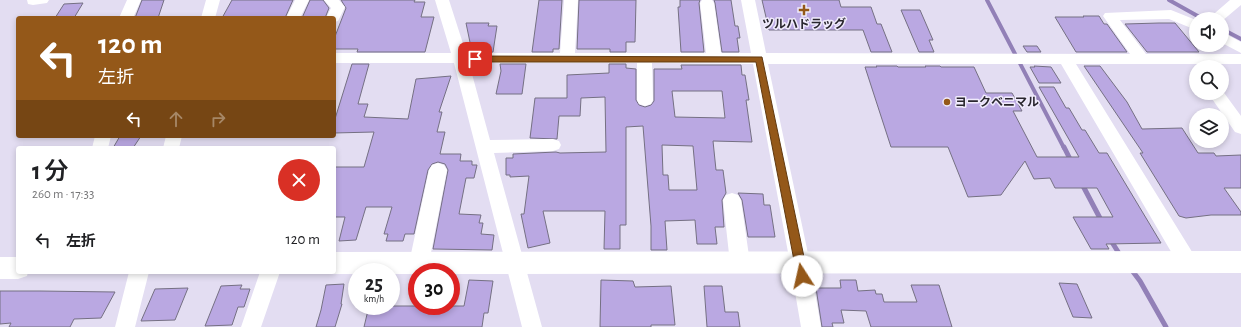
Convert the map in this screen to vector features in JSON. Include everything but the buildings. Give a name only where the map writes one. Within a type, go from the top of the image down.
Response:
[{"type":"street","points":[[127,16],[134,0]]},
{"type":"street","points":[[209,16],[213,0]]},
{"type":"street","points":[[294,16],[302,0]]},
{"type":"street","points":[[331,0],[338,7],[334,16]]},
{"type":"street","points":[[442,0],[460,59],[532,327]]},
{"type":"street","points":[[567,59],[571,0]]},
{"type":"street","points":[[748,0],[800,263],[811,327]]},
{"type":"street","points":[[1224,12],[1239,0]]},
{"type":"street","points":[[706,3],[714,59]]},
{"type":"street","points":[[1142,59],[1110,16],[1171,14],[1189,22]]},
{"type":"street","points":[[1229,28],[1241,34]]},
{"type":"street","points":[[1229,41],[1241,48]]},
{"type":"street","points":[[336,58],[1241,59]]},
{"type":"street","points":[[644,59],[645,100]]},
{"type":"street","points":[[1066,59],[1187,261]]},
{"type":"street","points":[[1184,59],[1189,64]]},
{"type":"street","points":[[1221,100],[1241,128]]},
{"type":"street","points":[[484,147],[553,145]]},
{"type":"street","points":[[419,263],[438,170]]},
{"type":"street","points":[[732,200],[740,263]]},
{"type":"street","points":[[460,263],[1241,262]]},
{"type":"street","points":[[336,263],[408,263]]},
{"type":"street","points":[[0,268],[16,268]]},
{"type":"street","points":[[125,327],[138,274]]},
{"type":"street","points":[[251,327],[269,274]]},
{"type":"waterway","points":[[987,0],[1064,148]]},
{"type":"waterway","points":[[1169,0],[1190,12]]},
{"type":"waterway","points":[[1229,33],[1241,39]]},
{"type":"waterway","points":[[1064,147],[1071,161]]},
{"type":"waterway","points":[[1082,184],[1102,222]]},
{"type":"waterway","points":[[1110,239],[1120,255]]},
{"type":"waterway","points":[[1131,269],[1140,281],[1166,327]]},
{"type":"place","name":"ツルハドラッグ","points":[[804,10]]},
{"type":"place","name":"ヨークベニマル","points":[[947,102]]},
{"type":"route","points":[[475,59],[759,59],[802,276]]}]
